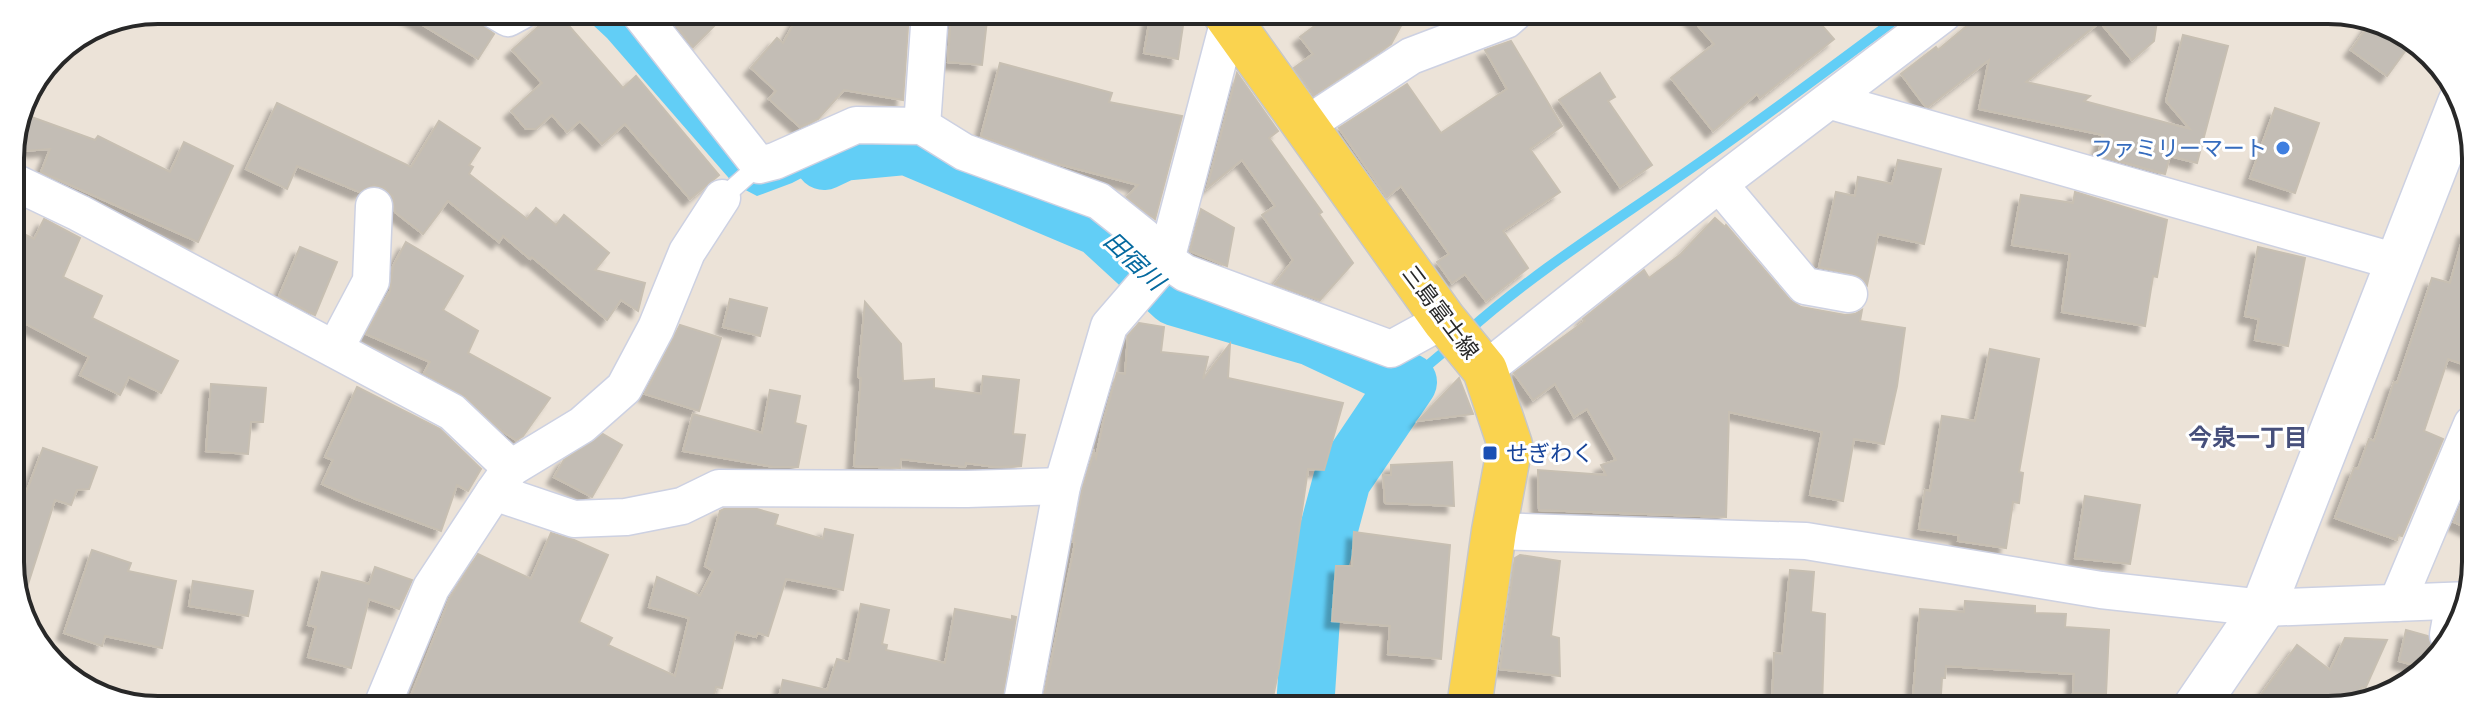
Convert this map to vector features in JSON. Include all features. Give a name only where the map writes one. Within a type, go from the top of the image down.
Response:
[{"type":"main road","name":"三島富士線","points":[[1234,24],[1445,321],[1479,362],[1510,445],[1494,531],[1471,696]]},
{"type":"street","points":[[648,24],[759,165],[775,161],[856,125],[922,126],[964,152],[1099,201],[1185,273],[1391,349],[1445,321]]},
{"type":"street","points":[[922,126],[929,24]]},
{"type":"street","points":[[1023,696],[1062,486],[1109,326],[1166,260],[1226,24]]},
{"type":"street","points":[[1306,125],[1411,56],[1495,24]]},
{"type":"street","points":[[1479,362],[1930,24]]},
{"type":"street","points":[[1831,101],[2397,262]]},
{"type":"street","points":[[2203,696],[2263,608],[2455,115]]},
{"type":"street","points":[[1719,184],[1805,286],[1849,294]]},
{"type":"street","points":[[24,187],[452,412],[502,480],[574,519],[626,517],[682,506],[719,488],[967,489],[1062,486]]},
{"type":"street","points":[[386,696],[431,588],[502,480],[582,425],[624,388],[656,328],[687,252],[722,198]]},
{"type":"street","points":[[335,349],[371,281],[374,206]]},
{"type":"street","points":[[2397,603],[2462,448]]},
{"type":"street","points":[[1494,531],[1806,541],[2101,590],[2263,608],[2397,603],[2453,611]]},
{"type":"lane","points":[[722,198],[759,165]]},
{"type":"water","points":[[592,24],[625,24],[741,170],[867,141],[904,141],[899,155],[840,158],[792,183],[757,196],[734,184]]},
{"type":"building","points":[[421,24],[481,24],[494,34],[478,59]]},
{"type":"building","points":[[541,24],[567,24],[623,88],[636,76],[719,175],[690,199],[625,124],[602,144],[580,121],[567,132],[552,115],[536,129],[526,129],[511,111],[542,83],[512,50]]},
{"type":"building","points":[[675,24],[716,24],[693,47]]},
{"type":"building","points":[[794,24],[908,24],[903,100],[844,90],[818,119],[800,127],[769,99],[776,91],[751,68],[777,38],[783,43]]},
{"type":"building","points":[[950,24],[987,24],[982,65],[948,62]]},
{"type":"building","points":[[1149,24],[1183,24],[1178,59],[1144,53]]},
{"type":"building","points":[[1317,24],[1402,24],[1391,44],[1314,95],[1294,68],[1313,54],[1300,37]]},
{"type":"building","points":[[1697,24],[1821,24],[1834,39],[1760,98],[1757,94],[1713,131],[1671,78],[1714,44]]},
{"type":"building","points":[[1969,24],[2098,24],[2026,82],[2090,96],[2084,101],[2190,129],[2166,101],[2183,35],[2228,46],[2197,163],[2170,156],[2165,174],[2098,155],[2103,135],[1979,109],[1989,60],[1928,107],[1925,106],[1901,74],[1936,47],[1938,50]]},
{"type":"building","points":[[2102,24],[2157,24],[2154,41],[2132,60]]},
{"type":"building","points":[[2365,30],[2387,38],[2406,50],[2387,76],[2351,50]]},
{"type":"building","points":[[1511,41],[1562,126],[1530,149],[1560,192],[1503,231],[1528,268],[1486,301],[1465,274],[1452,283],[1437,262],[1449,254],[1401,186],[1387,197],[1339,128],[1407,84],[1441,133],[1507,89],[1485,50]]},
{"type":"building","points":[[1000,63],[1112,93],[1109,102],[1182,116],[1155,219],[1127,197],[1138,185],[1055,163],[981,136]]},
{"type":"building","points":[[1237,73],[1278,131],[1269,138],[1322,212],[1319,214],[1353,263],[1320,300],[1275,284],[1293,260],[1262,215],[1275,206],[1242,160],[1207,188]]},
{"type":"building","points":[[1600,73],[1615,97],[1608,101],[1652,165],[1620,187],[1559,100]]},
{"type":"building","points":[[277,103],[411,167],[439,121],[480,148],[469,165],[473,167],[469,174],[527,219],[536,208],[556,225],[564,215],[609,253],[595,270],[645,283],[638,311],[621,300],[607,320],[532,257],[530,259],[503,236],[499,242],[448,201],[423,234],[395,212],[393,197],[384,188],[374,185],[359,192],[297,166],[287,189],[246,169]]},
{"type":"building","points":[[2275,108],[2319,123],[2295,193],[2250,178]]},
{"type":"building","points":[[31,117],[95,140],[98,136],[170,172],[184,142],[233,166],[198,242],[41,172],[50,149],[24,151]]},
{"type":"building","points":[[1898,160],[1941,169],[1924,244],[1878,234],[1867,285],[1854,274],[1819,267],[1836,192],[1855,196],[1858,177],[1892,184]]},
{"type":"building","points":[[2075,192],[2167,220],[2145,326],[2062,312],[2070,254],[2012,245],[2021,195],[2073,203]]},
{"type":"building","points":[[1201,209],[1234,228],[1227,266],[1190,251]]},
{"type":"building","points":[[1715,218],[1726,225],[1790,300],[1801,307],[1845,315],[1862,310],[1860,321],[1905,328],[1897,386],[1884,444],[1854,439],[1843,501],[1810,495],[1822,432],[1729,412],[1726,517],[1539,510],[1538,470],[1606,475],[1601,465],[1616,460],[1587,409],[1574,417],[1555,384],[1533,400],[1514,373],[1585,321],[1583,319],[1644,270],[1649,278],[1681,254]]},
{"type":"building","points":[[44,219],[80,238],[63,277],[102,296],[92,318],[178,361],[161,393],[129,377],[120,395],[80,375],[89,357],[24,323],[24,234],[34,239]]},
{"type":"building","points":[[2462,241],[2462,364],[2448,359],[2424,431],[2443,439],[2402,536],[2398,535],[2397,540],[2335,518],[2354,468],[2358,469],[2369,439],[2374,441],[2432,278],[2450,283]]},
{"type":"building","points":[[406,242],[463,276],[443,310],[478,331],[468,353],[550,398],[523,436],[516,440],[466,397],[424,373],[430,362],[366,334],[390,291],[393,266]]},
{"type":"building","points":[[300,247],[337,262],[315,315],[279,296]]},
{"type":"building","points":[[2258,247],[2305,258],[2288,346],[2255,340],[2259,319],[2245,316]]},
{"type":"building","points":[[730,299],[767,308],[760,336],[723,327]]},
{"type":"building","points":[[865,302],[901,344],[903,381],[934,379],[934,388],[981,394],[983,376],[1019,380],[1013,434],[1025,435],[1021,466],[995,467],[966,463],[965,467],[901,459],[900,468],[854,466]]},
{"type":"building","points":[[1139,323],[1164,327],[1161,352],[1208,357],[1203,379],[1230,344],[1228,378],[1343,403],[1324,470],[1308,469],[1273,696],[1044,696],[1075,543],[1082,491],[1094,452],[1096,458],[1117,373],[1125,374],[1128,336]]},
{"type":"building","points":[[680,325],[721,338],[699,411],[645,394]]},
{"type":"building","points":[[1990,349],[2039,359],[2019,472],[2023,473],[2019,503],[2013,502],[2006,548],[1958,541],[1959,535],[1919,529],[1925,490],[1930,491],[1942,416],[1975,421]]},
{"type":"building","points":[[1459,378],[1473,414],[1418,421]]},
{"type":"building","points":[[211,384],[266,388],[263,422],[251,422],[248,454],[206,451]]},
{"type":"building","points":[[357,387],[440,429],[481,469],[468,491],[457,485],[441,531],[322,484],[333,460],[325,457]]},
{"type":"building","points":[[770,390],[800,396],[795,423],[806,426],[798,467],[774,467],[683,451],[693,414],[762,433]]},
{"type":"building","points":[[603,434],[622,445],[592,497],[554,477],[564,460]]},
{"type":"building","points":[[43,448],[97,467],[89,489],[77,490],[71,505],[55,500],[27,587],[24,562],[24,498]]},
{"type":"building","points":[[1452,462],[1454,506],[1385,503],[1383,475],[1391,475],[1391,465]]},
{"type":"building","points":[[2085,496],[2140,505],[2130,564],[2075,558]]},
{"type":"building","points":[[2462,503],[2462,526],[2454,522]]},
{"type":"building","points":[[757,509],[778,515],[775,525],[823,539],[825,529],[853,535],[843,590],[786,579],[768,636],[758,633],[756,637],[736,632],[722,688],[716,687],[714,696],[411,696],[450,598],[478,554],[531,579],[551,533],[608,555],[579,622],[612,638],[608,645],[675,676],[689,618],[649,607],[657,577],[700,596],[713,571],[705,566],[720,511]]},
{"type":"building","points":[[1354,532],[1450,545],[1441,659],[1388,654],[1390,626],[1332,621],[1336,566],[1352,566]]},
{"type":"building","points":[[92,550],[131,563],[128,571],[176,581],[162,648],[105,636],[102,646],[64,633]]},
{"type":"building","points":[[1520,555],[1560,561],[1551,636],[1559,638],[1560,676],[1500,669],[1515,558]]},
{"type":"building","points":[[375,567],[412,580],[399,609],[369,599],[351,668],[308,657],[316,627],[308,625],[322,572],[369,584]]},
{"type":"building","points":[[1790,570],[1814,572],[1811,612],[1825,614],[1822,696],[1772,696],[1774,653],[1782,654]]},
{"type":"building","points":[[193,581],[253,591],[248,616],[189,606]]},
{"type":"building","points":[[1965,601],[2035,606],[2035,613],[2066,614],[2065,627],[2109,630],[2106,694],[2073,693],[2074,674],[1946,666],[1941,696],[1913,696],[1920,609],[1964,612]]},
{"type":"building","points":[[861,604],[889,610],[882,644],[887,645],[886,650],[945,663],[955,609],[1012,620],[1012,616],[1016,617],[1003,696],[779,696],[783,680],[827,690],[837,659],[849,662]]},
{"type":"building","points":[[2406,630],[2428,636],[2432,646],[2413,665],[2399,661]]},
{"type":"building","points":[[2345,638],[2387,640],[2365,689],[2362,687],[2358,692],[2336,696],[2260,696],[2297,645],[2330,670]]},
{"type":"waterway","points":[[1467,332],[1544,270],[1889,24]]},
{"type":"waterway","name":"田宿川","points":[[824,161],[843,152],[907,146],[1099,227],[1175,297],[1312,337],[1408,382],[1342,480],[1313,588],[1306,696]]},
{"type":"waterway","points":[[1408,382],[1452,345]]},
{"type":"place","name":"ファミリーマート","points":[[2283,148]]},
{"type":"place","name":"せぎわく","points":[[1490,453]]},
{"type":"district","name":"今泉一丁目","points":[[2248,436]]}]
